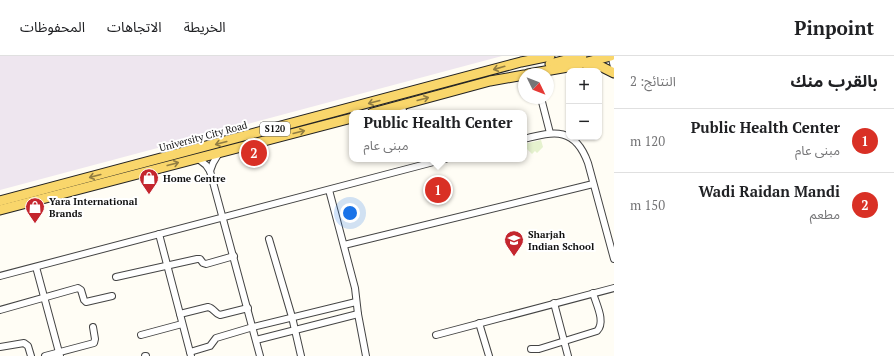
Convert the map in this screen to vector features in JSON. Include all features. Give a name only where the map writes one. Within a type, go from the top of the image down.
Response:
[{"type":"main road","name":"University City Road","points":[[0,201],[521,62],[550,56]]},
{"type":"main road","points":[[537,68],[582,56]]},
{"type":"main road","points":[[554,69],[611,56]]},
{"type":"main road","points":[[568,67],[593,65],[602,67],[614,73]]},
{"type":"main road","points":[[402,109],[490,81],[518,76]]},
{"type":"main road","name":"University City Road","points":[[0,210],[349,119]]},
{"type":"street","points":[[611,56],[614,65]]},
{"type":"street","points":[[543,104],[550,132]]},
{"type":"street","points":[[527,138],[550,132],[566,136],[579,146],[584,153],[614,259]]},
{"type":"street","points":[[210,171],[212,163],[220,152]]},
{"type":"street","points":[[197,158],[206,165],[210,171],[260,356]]},
{"type":"street","points":[[416,162],[417,166]]},
{"type":"street","points":[[0,276],[433,162]]},
{"type":"street","points":[[344,245],[593,184]]},
{"type":"street","points":[[329,190],[355,288],[356,302],[366,356]]},
{"type":"street","points":[[159,234],[189,355],[210,346],[216,338],[253,327],[356,302]]},
{"type":"street","points":[[269,238],[302,356]]},
{"type":"street","points":[[116,277],[197,259],[200,259],[206,264],[234,256]]},
{"type":"street","points":[[36,266],[59,354]]},
{"type":"street","points":[[0,310],[78,288],[81,290],[86,302],[112,296]]},
{"type":"street","points":[[436,335],[614,288]]},
{"type":"street","points":[[531,349],[539,349],[564,342],[594,333],[599,329],[601,320],[593,293]]},
{"type":"street","points":[[554,303],[568,356]]},
{"type":"street","points":[[180,314],[208,307],[213,308],[220,315],[248,308]]},
{"type":"street","points":[[256,340],[358,314]]},
{"type":"street","points":[[479,323],[489,356]]},
{"type":"street","points":[[140,335],[182,324]]},
{"type":"street","points":[[45,356],[59,354],[94,343],[95,339],[92,327]]},
{"type":"street","points":[[0,347],[24,343],[28,346],[31,356]]},
{"type":"shaded area","points":[[0,56],[502,56],[0,190]]},
{"type":"green space","points":[[541,140],[543,147],[537,153],[535,151],[532,154],[527,149],[527,143]]},
{"type":"place","name":"Wadi Raidan Mandi","points":[[254,153]]},
{"type":"place","name":"Public Health Center","points":[[438,190]]},
{"type":"place","name":"Home Centre","points":[[149,195]]},
{"type":"place","name":"Yara International Brands","points":[[35,224]]},
{"type":"place","name":"Sharjah Indian School","points":[[514,257]]}]
